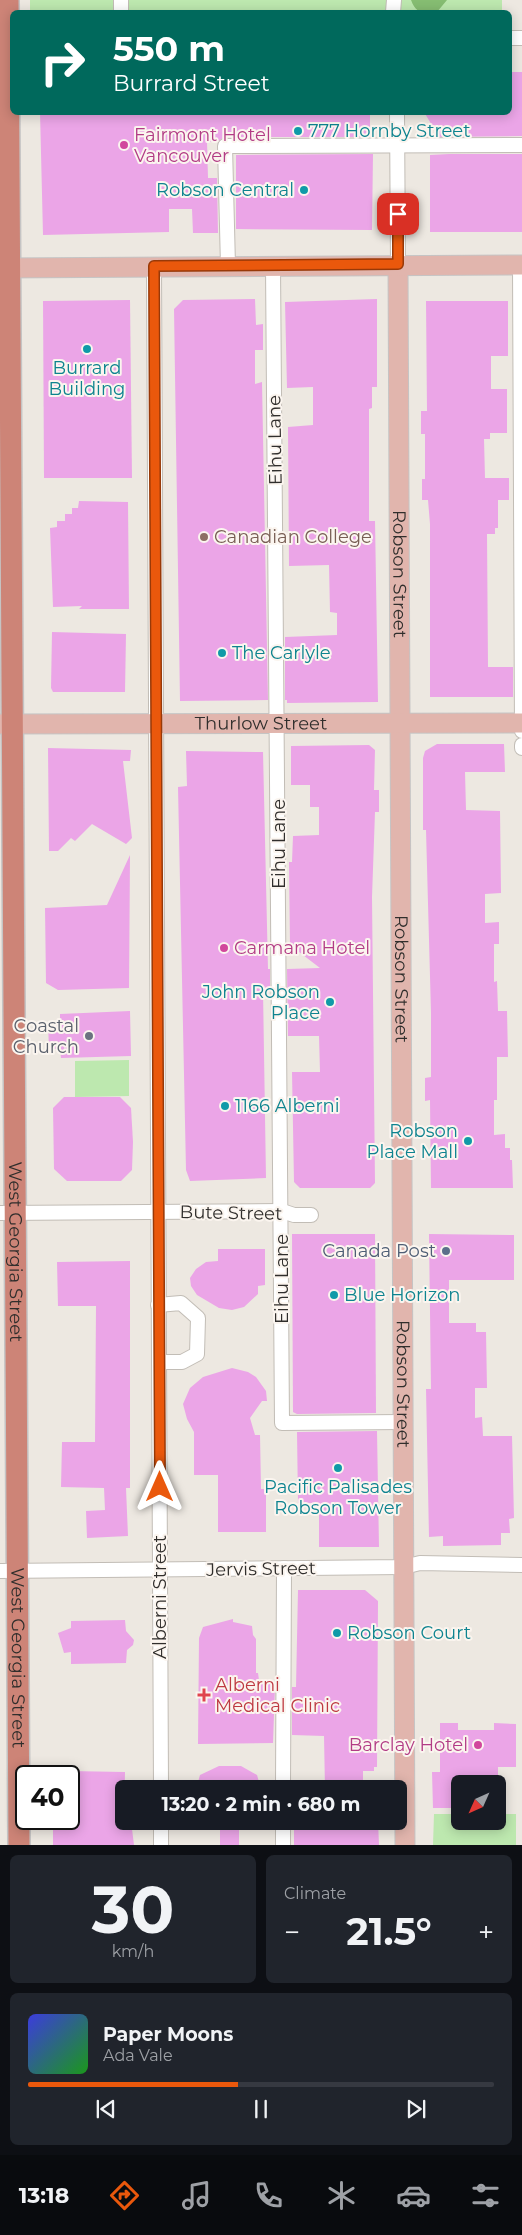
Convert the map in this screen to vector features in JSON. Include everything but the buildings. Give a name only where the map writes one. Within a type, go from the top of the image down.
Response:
[{"type":"highway","name":"West Georgia Street","points":[[8,0],[4,267],[8,1570],[18,1845]]},
{"type":"main road","name":"Robson Street","points":[[398,264],[404,1845]]},
{"type":"main road","points":[[4,267],[521,265]]},
{"type":"main road","name":"Thurlow Street","points":[[6,724],[278,725],[522,723]]},
{"type":"street","name":"Robson Street","points":[[398,115],[398,264]]},
{"type":"street","points":[[228,266],[225,146],[522,145]]},
{"type":"street","points":[[521,265],[522,732]]},
{"type":"street","name":"Alberni Street","points":[[154,266],[161,1780]]},
{"type":"street","name":"Eihu Lane","points":[[273,266],[282,1211],[282,1423],[403,1422]]},
{"type":"street","name":"Bute Street","points":[[8,1213],[282,1211],[294,1215],[312,1215]]},
{"type":"street","points":[[158,1305],[182,1303],[204,1318],[202,1353],[182,1362],[159,1362]]},
{"type":"street","name":"Jervis Street","points":[[8,1570],[404,1568],[420,1563],[522,1565]]},
{"type":"street","points":[[283,1780],[284,1568]]},
{"type":"street","points":[[161,1830],[161,1845]]},
{"type":"street","points":[[283,1830],[283,1845]]},
{"type":"green space","points":[[30,0],[502,0],[502,10],[30,10]]},
{"type":"green space","points":[[411,0],[447,0],[439,10],[418,10]]},
{"type":"green space","points":[[129,1060],[129,1096],[75,1097],[75,1061]]},
{"type":"green space","points":[[434,1814],[451,1814],[451,1830],[506,1830],[506,1814],[516,1814],[516,1845],[433,1845]]},
{"type":"place","name":"777 Hornby Street","points":[[298,131]]},
{"type":"place","name":"Fairmont Hotel Vancouver","points":[[124,145]]},
{"type":"place","name":"Robson Central","points":[[304,190]]},
{"type":"place","name":"Burrard Building","points":[[87,349]]},
{"type":"place","name":"Canadian College","points":[[204,537]]},
{"type":"place","name":"The Carlyle","points":[[222,653]]},
{"type":"place","name":"Carmana Hotel","points":[[224,948]]},
{"type":"place","name":"John Robson Place","points":[[330,1002]]},
{"type":"place","name":"Coastal Church","points":[[89,1036]]},
{"type":"place","name":"1166 Alberni","points":[[225,1106]]},
{"type":"place","name":"Robson Place Mall","points":[[468,1141]]},
{"type":"place","name":"Canada Post","points":[[446,1251]]},
{"type":"place","name":"Blue Horizon","points":[[334,1295]]},
{"type":"place","name":"Pacific Palisades Robson Tower","points":[[338,1468]]},
{"type":"place","name":"Robson Court","points":[[337,1633]]},
{"type":"place","name":"Alberni Medical Clinic","points":[[204,1695]]},
{"type":"place","name":"Barclay Hotel","points":[[478,1745]]},
{"type":"route","points":[[160,1487],[154,266],[398,264],[398,214]]}]
